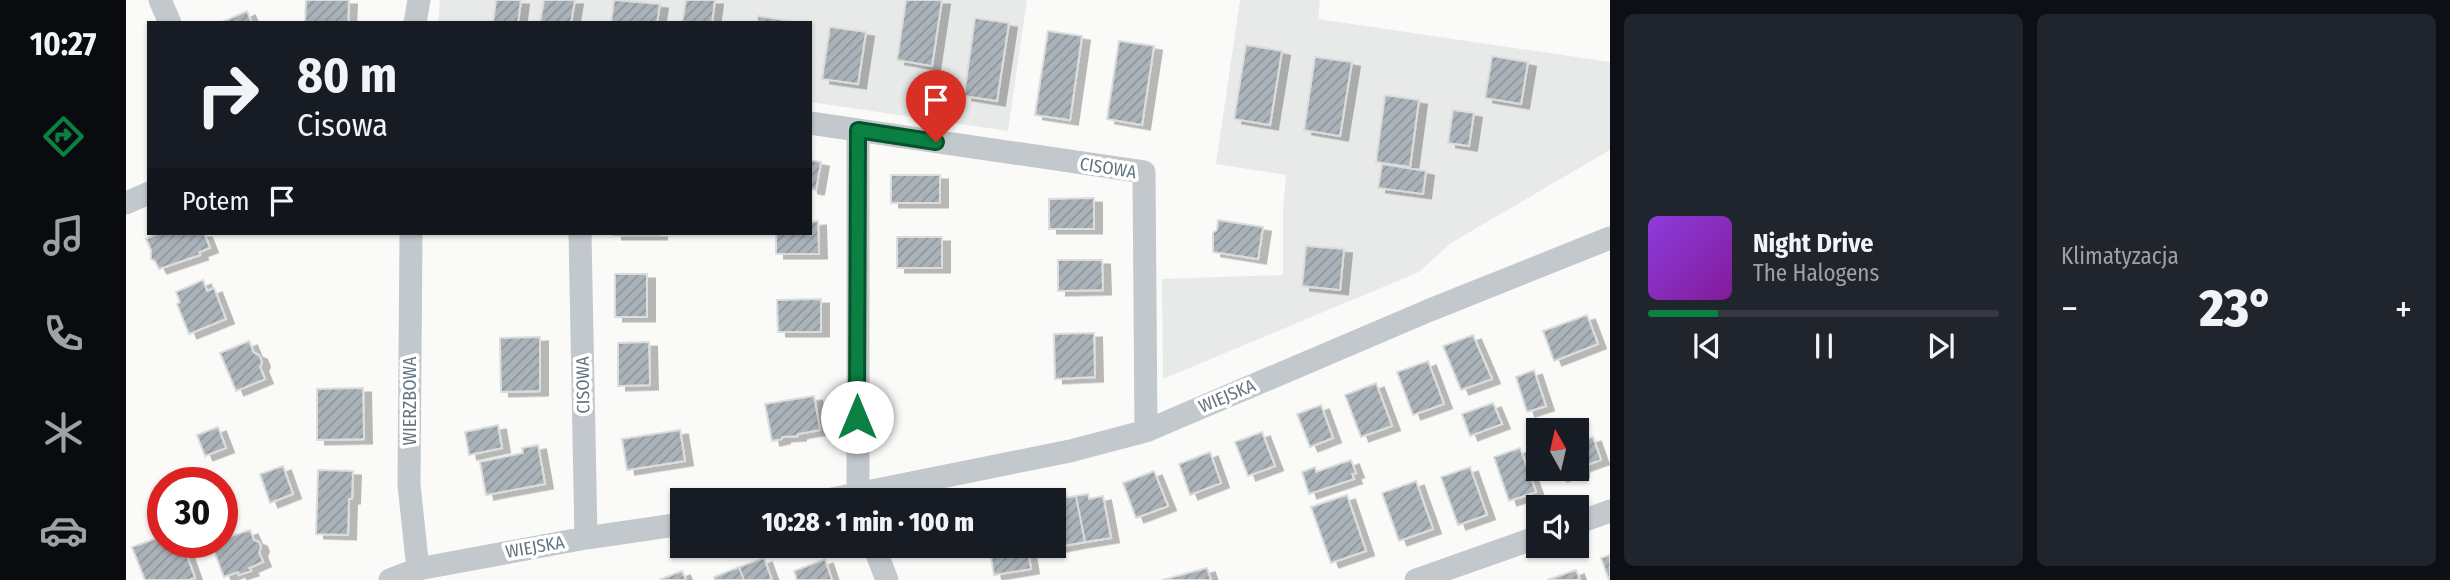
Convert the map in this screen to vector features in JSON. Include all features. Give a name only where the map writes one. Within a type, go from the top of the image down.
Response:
[{"type":"street","points":[[160,0],[169,21]]},
{"type":"street","points":[[415,21],[419,0]]},
{"type":"street","name":"CISOWA","points":[[812,123],[1144,173],[1146,431]]},
{"type":"street","points":[[858,130],[858,488]]},
{"type":"street","points":[[126,203],[147,194]]},
{"type":"street","name":"WIERZBOWA","points":[[411,235],[409,485],[418,569]]},
{"type":"street","name":"CISOWA","points":[[580,235],[586,538]]},
{"type":"street","name":"WIEJSKA","points":[[903,488],[1070,451],[1146,431],[1430,310],[1610,238]]},
{"type":"street","points":[[1589,519],[1610,511]]},
{"type":"street","name":"WIEJSKA","points":[[390,580],[418,569],[586,538],[670,526]]},
{"type":"street","points":[[1416,580],[1526,541]]},
{"type":"street","points":[[879,558],[887,580]]},
{"type":"shaded area","points":[[440,0],[1027,0],[1008,131],[812,102],[812,21],[438,21]]},
{"type":"shaded area","points":[[1240,0],[1320,0],[1318,19],[1610,62],[1610,150],[1451,243],[1419,272],[1163,379],[1162,279],[1283,275],[1286,175],[1216,164]]},
{"type":"building","points":[[306,0],[349,0],[348,21],[305,21]]},
{"type":"building","points":[[496,0],[521,0],[518,21],[493,21]]},
{"type":"building","points":[[544,0],[575,0],[571,21],[540,21]]},
{"type":"building","points":[[614,0],[660,4],[657,21],[611,21]]},
{"type":"building","points":[[686,0],[715,0],[712,21],[682,21]]},
{"type":"building","points":[[906,0],[942,0],[932,66],[897,60]]},
{"type":"building","points":[[247,11],[251,21],[224,21]]},
{"type":"building","points":[[758,16],[791,21],[757,21]]},
{"type":"building","points":[[975,18],[1009,23],[997,101],[964,96]]},
{"type":"building","points":[[830,27],[866,32],[858,84],[822,79]]},
{"type":"building","points":[[1048,31],[1082,36],[1070,120],[1035,115]]},
{"type":"building","points":[[1119,41],[1154,46],[1142,125],[1107,119]]},
{"type":"building","points":[[1246,45],[1282,51],[1270,125],[1234,119]]},
{"type":"building","points":[[1492,56],[1528,62],[1521,104],[1485,98]]},
{"type":"building","points":[[1315,57],[1352,62],[1340,136],[1304,130]]},
{"type":"building","points":[[1385,95],[1419,100],[1410,167],[1376,162]]},
{"type":"building","points":[[1453,110],[1474,113],[1469,146],[1448,143]]},
{"type":"building","points":[[812,160],[821,162],[816,190],[812,189]]},
{"type":"building","points":[[1382,164],[1426,171],[1423,194],[1378,188]]},
{"type":"building","points":[[891,175],[940,175],[940,203],[891,203]]},
{"type":"building","points":[[1094,198],[1094,229],[1049,229],[1049,199]]},
{"type":"building","points":[[1218,220],[1263,227],[1258,259],[1213,252],[1213,233],[1217,230]]},
{"type":"building","points":[[818,221],[819,254],[776,254],[776,235],[812,235],[812,222]]},
{"type":"building","points":[[155,235],[205,235],[210,248],[199,252],[200,255],[159,269],[151,259],[151,250],[146,239]]},
{"type":"building","points":[[897,237],[942,237],[942,268],[897,268]]},
{"type":"building","points":[[1306,246],[1344,249],[1340,290],[1302,286]]},
{"type":"building","points":[[1058,260],[1102,260],[1103,290],[1058,291]]},
{"type":"building","points":[[615,274],[647,274],[647,317],[615,317]]},
{"type":"building","points":[[203,280],[207,291],[214,288],[226,319],[189,334],[177,304],[180,302],[176,292]]},
{"type":"building","points":[[821,299],[821,332],[778,332],[777,300]]},
{"type":"building","points":[[1587,315],[1598,344],[1554,361],[1543,331]]},
{"type":"building","points":[[1094,333],[1095,377],[1055,379],[1054,334]]},
{"type":"building","points":[[1473,335],[1492,379],[1461,390],[1443,346]]},
{"type":"building","points":[[540,337],[540,391],[501,392],[500,338]]},
{"type":"building","points":[[249,341],[262,362],[260,367],[265,379],[236,391],[220,353]]},
{"type":"building","points":[[649,342],[650,385],[618,386],[618,343]]},
{"type":"building","points":[[1428,361],[1444,404],[1413,415],[1397,372]]},
{"type":"building","points":[[1534,370],[1546,406],[1527,412],[1516,377]]},
{"type":"building","points":[[1376,383],[1392,426],[1361,437],[1345,395]]},
{"type":"building","points":[[363,388],[364,439],[317,440],[317,389]]},
{"type":"building","points":[[814,396],[820,430],[772,441],[765,404]]},
{"type":"building","points":[[1493,403],[1502,424],[1470,436],[1462,414]]},
{"type":"building","points":[[1321,405],[1333,438],[1310,447],[1297,414]]},
{"type":"building","points":[[498,425],[502,448],[469,455],[465,432]]},
{"type":"building","points":[[218,427],[226,448],[205,456],[197,435]]},
{"type":"building","points":[[680,430],[685,461],[627,470],[622,439]]},
{"type":"building","points":[[1262,432],[1275,466],[1248,476],[1235,442]]},
{"type":"building","points":[[1593,437],[1601,460],[1589,464],[1589,438]]},
{"type":"building","points":[[538,445],[545,484],[486,495],[480,462],[523,453],[522,448]]},
{"type":"building","points":[[1520,448],[1526,464],[1526,481],[1532,481],[1536,492],[1509,501],[1494,457]]},
{"type":"building","points":[[1210,452],[1221,483],[1190,495],[1179,464]]},
{"type":"building","points":[[1351,460],[1356,473],[1352,474],[1354,479],[1309,494],[1302,472],[1315,467],[1316,472]]},
{"type":"building","points":[[283,466],[293,494],[270,503],[260,474]]},
{"type":"building","points":[[1470,467],[1487,515],[1458,525],[1441,477]]},
{"type":"building","points":[[318,470],[353,471],[348,535],[316,534]]},
{"type":"building","points":[[1154,471],[1168,506],[1136,518],[1123,483]]},
{"type":"building","points":[[1416,481],[1433,529],[1399,541],[1382,493]]},
{"type":"building","points":[[1088,494],[1089,499],[1103,496],[1111,538],[1085,542],[1076,496]]},
{"type":"building","points":[[1347,495],[1366,551],[1331,563],[1311,507]]},
{"type":"building","points":[[1076,496],[1085,542],[1066,546],[1066,498]]},
{"type":"building","points":[[250,530],[254,540],[259,542],[263,562],[249,568],[251,571],[224,577],[217,558],[238,558],[238,534]]},
{"type":"building","points":[[147,542],[147,558],[188,558],[195,578],[145,580],[132,547]]},
{"type":"building","points":[[1610,555],[1610,580],[1609,580],[1601,558]]},
{"type":"building","points":[[764,558],[772,580],[744,580],[739,567]]},
{"type":"building","points":[[991,558],[1029,558],[1031,569],[994,575]]},
{"type":"building","points":[[825,559],[832,580],[797,580],[794,571]]},
{"type":"building","points":[[739,567],[744,580],[715,580],[714,577]]},
{"type":"building","points":[[1207,568],[1211,580],[1162,580]]},
{"type":"building","points":[[1576,570],[1580,580],[1547,580]]},
{"type":"building","points":[[682,571],[686,580],[661,579]]},
{"type":"route","points":[[857,417],[858,130],[936,142]]}]
